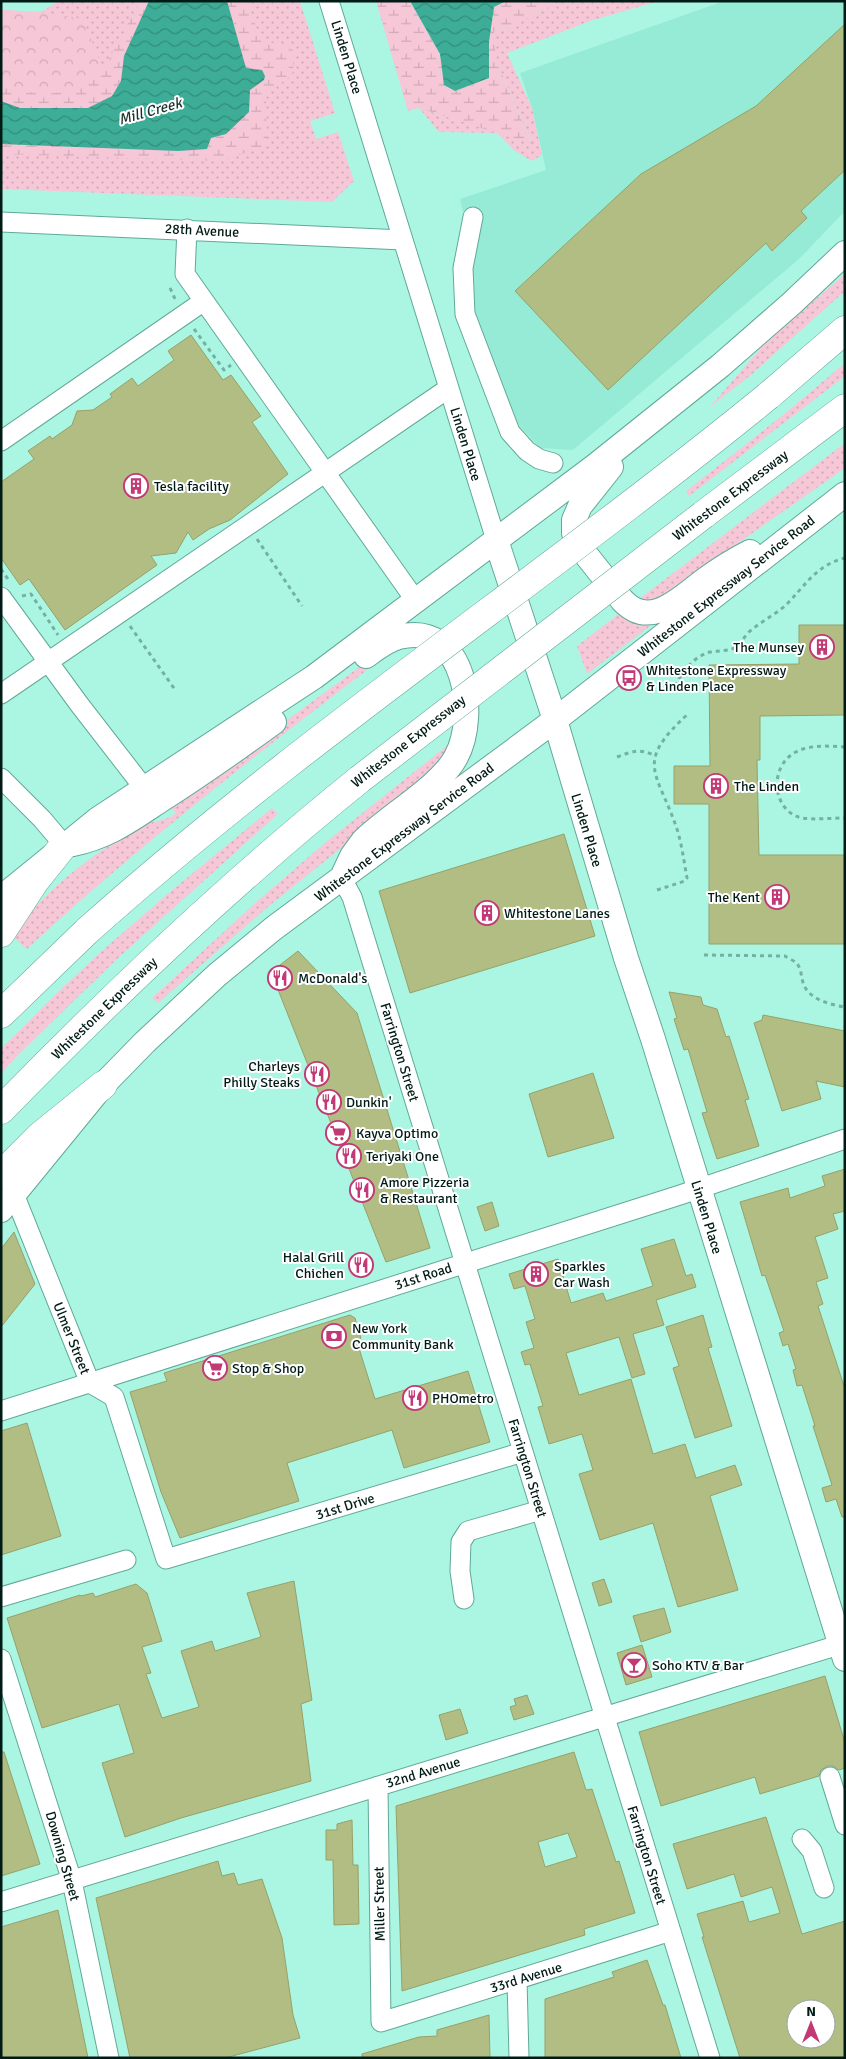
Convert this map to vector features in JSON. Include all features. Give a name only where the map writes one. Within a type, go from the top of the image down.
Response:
[{"type":"highway","points":[[1,1014],[88,930],[254,791],[680,466],[768,396],[845,330]]},
{"type":"highway","name":"Whitestone Expressway","points":[[1,1111],[96,1013],[183,932],[260,863],[360,779],[845,408]]},
{"type":"highway","points":[[1,933],[64,845]]},
{"type":"highway","points":[[5,1193],[40,1136],[103,1086]]},
{"type":"main road","points":[[1,898],[98,819],[307,682],[647,426],[739,350],[845,253]]},
{"type":"main road","points":[[647,426],[584,499],[576,513],[573,526],[575,540],[579,546],[622,600],[630,607],[646,612],[665,608],[729,563],[805,524]]},
{"type":"main road","name":"Whitestone Expressway Service Road","points":[[103,1086],[145,1042],[217,975],[268,933],[555,720],[845,494]]},
{"type":"main road","name":"Linden Place","points":[[496,540],[555,720],[626,958],[843,1649]]},
{"type":"main road","points":[[64,845],[99,838],[117,828],[196,778],[388,641],[408,636],[420,636],[442,646],[452,656],[461,673],[465,685],[466,715],[461,747],[456,758],[445,772],[362,841],[352,856],[342,879]]},
{"type":"street","name":"Linden Place","points":[[329,1],[496,540]]},
{"type":"street","points":[[473,216],[464,268],[465,314],[510,432],[527,451],[539,459],[553,463]]},
{"type":"street","name":"28th Avenue","points":[[1,222],[403,240]]},
{"type":"street","points":[[187,229],[184,274],[416,601]]},
{"type":"street","points":[[1,441],[204,301]]},
{"type":"street","points":[[1,694],[449,388]]},
{"type":"street","points":[[12,594],[49,662],[144,788]]},
{"type":"street","points":[[1,778],[42,819],[64,845]]},
{"type":"street","name":"Farrington Street","points":[[342,879],[352,897],[710,2058]]},
{"type":"street","name":"31st Road","points":[[1,1411],[699,1189],[845,1139]]},
{"type":"street","name":"Ulmer Street","points":[[5,1193],[90,1383],[114,1397],[166,1559]]},
{"type":"street","name":"31st Drive","points":[[166,1559],[523,1452]]},
{"type":"street","points":[[464,1599],[460,1571],[461,1542],[468,1531],[541,1510]]},
{"type":"street","points":[[1,1597],[126,1560]]},
{"type":"street","name":"32nd Avenue","points":[[1,1902],[604,1717],[843,1649]]},
{"type":"street","name":"Downing Street","points":[[1,1659],[72,1881],[109,2058]]},
{"type":"street","points":[[830,1778],[845,1825]]},
{"type":"street","name":"Miller Street","points":[[378,1786],[381,2022]]},
{"type":"street","points":[[802,1839],[812,1851],[824,1888]]},
{"type":"street","name":"33rd Avenue","points":[[381,2022],[671,1931]]},
{"type":"street","points":[[517,1980],[519,2058]]},
{"type":"path","points":[[170,288],[177,301]]},
{"type":"path","points":[[191,325],[224,370],[233,364]]},
{"type":"path","points":[[248,526],[302,606]]},
{"type":"path","points":[[675,686],[685,669],[696,660],[708,653],[735,648],[749,632],[785,605],[815,572],[836,560],[845,558]]},
{"type":"path","points":[[1,569],[12,594],[31,594],[61,639]]},
{"type":"path","points":[[121,612],[176,692]]},
{"type":"path","points":[[657,890],[685,882],[688,878],[677,828],[655,777],[656,756],[662,740],[689,713]]},
{"type":"path","points":[[845,746],[817,746],[794,753],[783,760],[777,775],[777,784],[782,801],[802,818],[845,818]]},
{"type":"path","points":[[617,757],[637,750],[644,750],[656,756]]},
{"type":"path","points":[[704,955],[785,956],[796,962],[799,966],[804,986],[808,992],[822,1001],[845,1007]]},
{"type":"shaded area","points":[[724,1],[845,1],[845,211],[799,259],[573,450],[540,448],[503,408],[471,296],[473,257],[460,199],[546,170],[532,108],[520,73]]},
{"type":"green space","points":[[59,1],[300,1],[335,113],[310,121],[316,139],[338,132],[354,181],[332,202],[1,189],[1,10],[41,12]]},
{"type":"green space","points":[[140,1],[149,1],[124,56],[121,81],[112,96],[88,108],[20,108],[1,101],[1,83],[18,91],[44,94],[73,91],[103,70]]},
{"type":"green space","points":[[227,1],[248,1],[260,40],[290,47],[295,53],[292,75],[266,94],[267,146],[219,161],[1,154],[1,144],[178,151],[226,134],[250,90],[264,80],[265,76],[262,70],[246,68]]},
{"type":"green space","points":[[376,1],[410,1],[440,54],[444,85],[455,91],[489,78],[489,42],[494,7],[506,1],[560,1],[509,28],[492,32],[498,65],[532,144],[419,108],[408,111]]},
{"type":"green space","points":[[560,1],[659,1],[593,20],[507,53],[532,108],[542,155],[532,161],[515,151],[497,133],[439,132],[419,108],[532,143],[498,65],[491,32],[509,28]]},
{"type":"green space","points":[[1,10],[41,12],[83,19],[103,70],[73,91],[44,94],[18,91],[1,83]]},
{"type":"green space","points":[[845,274],[845,291],[752,374],[710,407],[766,342]]},
{"type":"green space","points":[[845,363],[845,376],[689,496],[686,491],[783,415]]},
{"type":"green space","points":[[845,443],[845,468],[734,546],[676,591],[660,599],[645,601],[639,599]]},
{"type":"green space","points":[[620,613],[632,621],[650,626],[587,674],[577,646]]},
{"type":"green space","points":[[405,641],[165,829],[27,949],[12,935],[41,901],[86,862],[140,826],[173,816],[176,813],[170,806],[388,646]]},
{"type":"green space","points":[[458,737],[428,778],[269,906],[158,1003],[152,998],[254,904],[326,842]]},
{"type":"green space","points":[[272,808],[278,814],[117,959],[1,1073],[1,1049],[57,993],[171,891]]},
{"type":"water","name":"Mill Creek","points":[[149,1],[227,1],[246,68],[262,70],[265,76],[264,80],[250,90],[249,112],[226,134],[211,138],[207,149],[178,151],[1,144],[1,101],[20,108],[88,108],[112,96],[121,81],[124,56]]},
{"type":"water","points":[[410,1],[506,1],[494,7],[489,42],[489,78],[455,91],[444,85],[440,54]]},
{"type":"building","points":[[845,24],[845,170],[801,211],[807,218],[772,251],[766,243],[608,390],[515,291],[641,174],[756,106]]},
{"type":"building","name":"Tesla facility","points":[[191,335],[223,380],[231,375],[261,416],[252,422],[288,474],[230,520],[209,529],[193,540],[188,532],[176,553],[151,556],[157,565],[65,630],[29,579],[20,585],[1,558],[1,482],[34,459],[28,451],[50,436],[52,439],[72,425],[77,411],[93,410],[112,397],[110,394],[132,378],[138,386],[174,360],[168,351]]},
{"type":"building","points":[[799,625],[845,625],[845,715],[760,716],[760,760],[757,760],[759,855],[845,855],[845,944],[709,944],[709,804],[674,804],[674,766],[710,766],[709,665],[799,664]]},
{"type":"building","name":"Whitestone Lanes","points":[[564,834],[595,936],[410,993],[379,891]]},
{"type":"building","points":[[298,951],[357,1013],[430,1248],[386,1262],[271,972]]},
{"type":"building","points":[[669,992],[701,997],[703,1005],[717,1009],[726,1037],[729,1036],[749,1099],[745,1100],[759,1146],[717,1159],[702,1113],[707,1112],[688,1049],[684,1050],[674,1019],[677,1018]]},
{"type":"building","points":[[763,1015],[845,1031],[845,1087],[816,1081],[821,1099],[782,1111],[754,1023],[762,1020]]},
{"type":"building","points":[[593,1073],[614,1138],[548,1157],[529,1094]]},
{"type":"building","points":[[845,1169],[845,1211],[833,1214],[838,1229],[815,1237],[828,1278],[816,1282],[823,1304],[818,1306],[845,1389],[845,1517],[842,1517],[836,1499],[826,1502],[822,1488],[832,1485],[802,1385],[797,1386],[793,1370],[796,1369],[788,1344],[783,1346],[779,1333],[784,1331],[765,1275],[762,1276],[740,1202],[788,1188],[790,1198],[825,1186],[822,1176]]},
{"type":"building","points":[[492,1202],[499,1226],[485,1231],[477,1207]]},
{"type":"building","points":[[14,1232],[35,1284],[1,1327],[1,1249]]},
{"type":"building","points":[[674,1239],[686,1276],[692,1274],[696,1287],[656,1300],[664,1325],[633,1334],[645,1374],[632,1378],[619,1337],[566,1353],[579,1395],[631,1379],[653,1454],[685,1444],[696,1478],[735,1465],[742,1485],[710,1496],[738,1590],[678,1607],[653,1523],[600,1540],[579,1474],[593,1470],[582,1434],[549,1444],[538,1407],[543,1406],[530,1364],[525,1365],[521,1352],[534,1348],[526,1322],[535,1319],[525,1286],[514,1289],[509,1274],[558,1259],[571,1303],[603,1293],[606,1301],[653,1286],[641,1249]]},
{"type":"building","points":[[350,1315],[355,1318],[361,1338],[357,1342],[375,1399],[468,1371],[490,1442],[404,1468],[392,1430],[287,1463],[299,1501],[180,1538],[161,1492],[130,1392],[167,1381],[164,1373]]},
{"type":"building","points":[[703,1315],[712,1347],[708,1348],[732,1426],[695,1438],[673,1368],[679,1366],[666,1327]]},
{"type":"building","points":[[27,1423],[61,1536],[1,1555],[1,1431]]},
{"type":"building","points":[[604,1579],[612,1602],[599,1606],[592,1583]]},
{"type":"building","points":[[294,1581],[312,1700],[301,1704],[311,1781],[181,1818],[125,1837],[102,1763],[134,1753],[119,1704],[42,1728],[7,1618],[80,1595],[93,1593],[95,1597],[136,1584],[147,1593],[162,1641],[142,1647],[151,1673],[146,1674],[162,1718],[199,1707],[181,1651],[212,1641],[215,1651],[261,1637],[247,1593]]},
{"type":"building","points":[[664,1608],[671,1632],[641,1642],[633,1616]]},
{"type":"building","name":"Soho KTV & Bar","points":[[642,1645],[652,1677],[626,1685],[617,1653]]},
{"type":"building","points":[[825,1676],[845,1743],[845,1768],[839,1770],[833,1766],[827,1766],[821,1770],[819,1776],[760,1794],[755,1777],[661,1806],[639,1732]]},
{"type":"building","points":[[527,1695],[534,1714],[514,1720],[510,1707],[516,1705],[514,1699]]},
{"type":"building","points":[[460,1709],[468,1733],[446,1740],[439,1715]]},
{"type":"building","points":[[1,1752],[4,1752],[40,1864],[1,1876]]},
{"type":"building","points":[[574,1752],[586,1790],[592,1789],[616,1862],[619,1861],[635,1913],[584,1929],[585,1935],[402,1991],[396,1806]],"holes":[[[568,1833],[577,1857],[545,1867],[538,1842]]]},
{"type":"building","points":[[766,1817],[802,1934],[845,1921],[845,2058],[740,2058],[702,1937],[704,1937],[697,1914],[743,1901],[749,1922],[780,1913],[772,1887],[741,1897],[734,1874],[687,1889],[673,1844]]},
{"type":"building","points":[[352,1820],[353,1865],[358,1865],[359,1924],[334,1925],[333,1860],[326,1860],[326,1830],[337,1830],[337,1824]]},
{"type":"building","points":[[218,1861],[222,1876],[234,1873],[238,1885],[262,1879],[282,1938],[293,2015],[300,2038],[225,2058],[130,2058],[96,1898]]},
{"type":"building","points":[[58,1910],[88,2058],[1,2058],[1,1927]]},
{"type":"building","points":[[647,1960],[663,2005],[665,2005],[681,2058],[545,2058],[545,1999],[614,1977],[612,1972]]},
{"type":"building","points":[[489,2015],[490,2058],[362,2058],[362,2054],[419,2037],[437,2036],[437,2030]]},
{"type":"place","name":"Tesla facility","points":[[136,486]]},
{"type":"place","name":"The Munsey","points":[[822,647]]},
{"type":"place","name":"Whitestone Expressway & Linden Place","points":[[629,678]]},
{"type":"place","name":"The Linden","points":[[716,786]]},
{"type":"place","name":"The Kent","points":[[777,897]]},
{"type":"place","name":"Whitestone Lanes","points":[[487,913]]},
{"type":"place","name":"McDonald's","points":[[280,978]]},
{"type":"place","name":"Charleys Philly Steaks","points":[[317,1074]]},
{"type":"place","name":"Dunkin'","points":[[329,1102]]},
{"type":"place","name":"Kayva Optimo","points":[[338,1133]]},
{"type":"place","name":"Teriyaki One","points":[[349,1156]]},
{"type":"place","name":"Amore Pizzeria & Restaurant","points":[[362,1190]]},
{"type":"place","name":"Halal Grill Chichen","points":[[361,1265]]},
{"type":"place","name":"Sparkles Car Wash","points":[[536,1274]]},
{"type":"place","name":"New York Community Bank","points":[[334,1336]]},
{"type":"place","name":"Stop & Shop","points":[[215,1368]]},
{"type":"place","name":"PHOmetro","points":[[415,1398]]},
{"type":"place","name":"Soho KTV & Bar","points":[[634,1665]]}]
